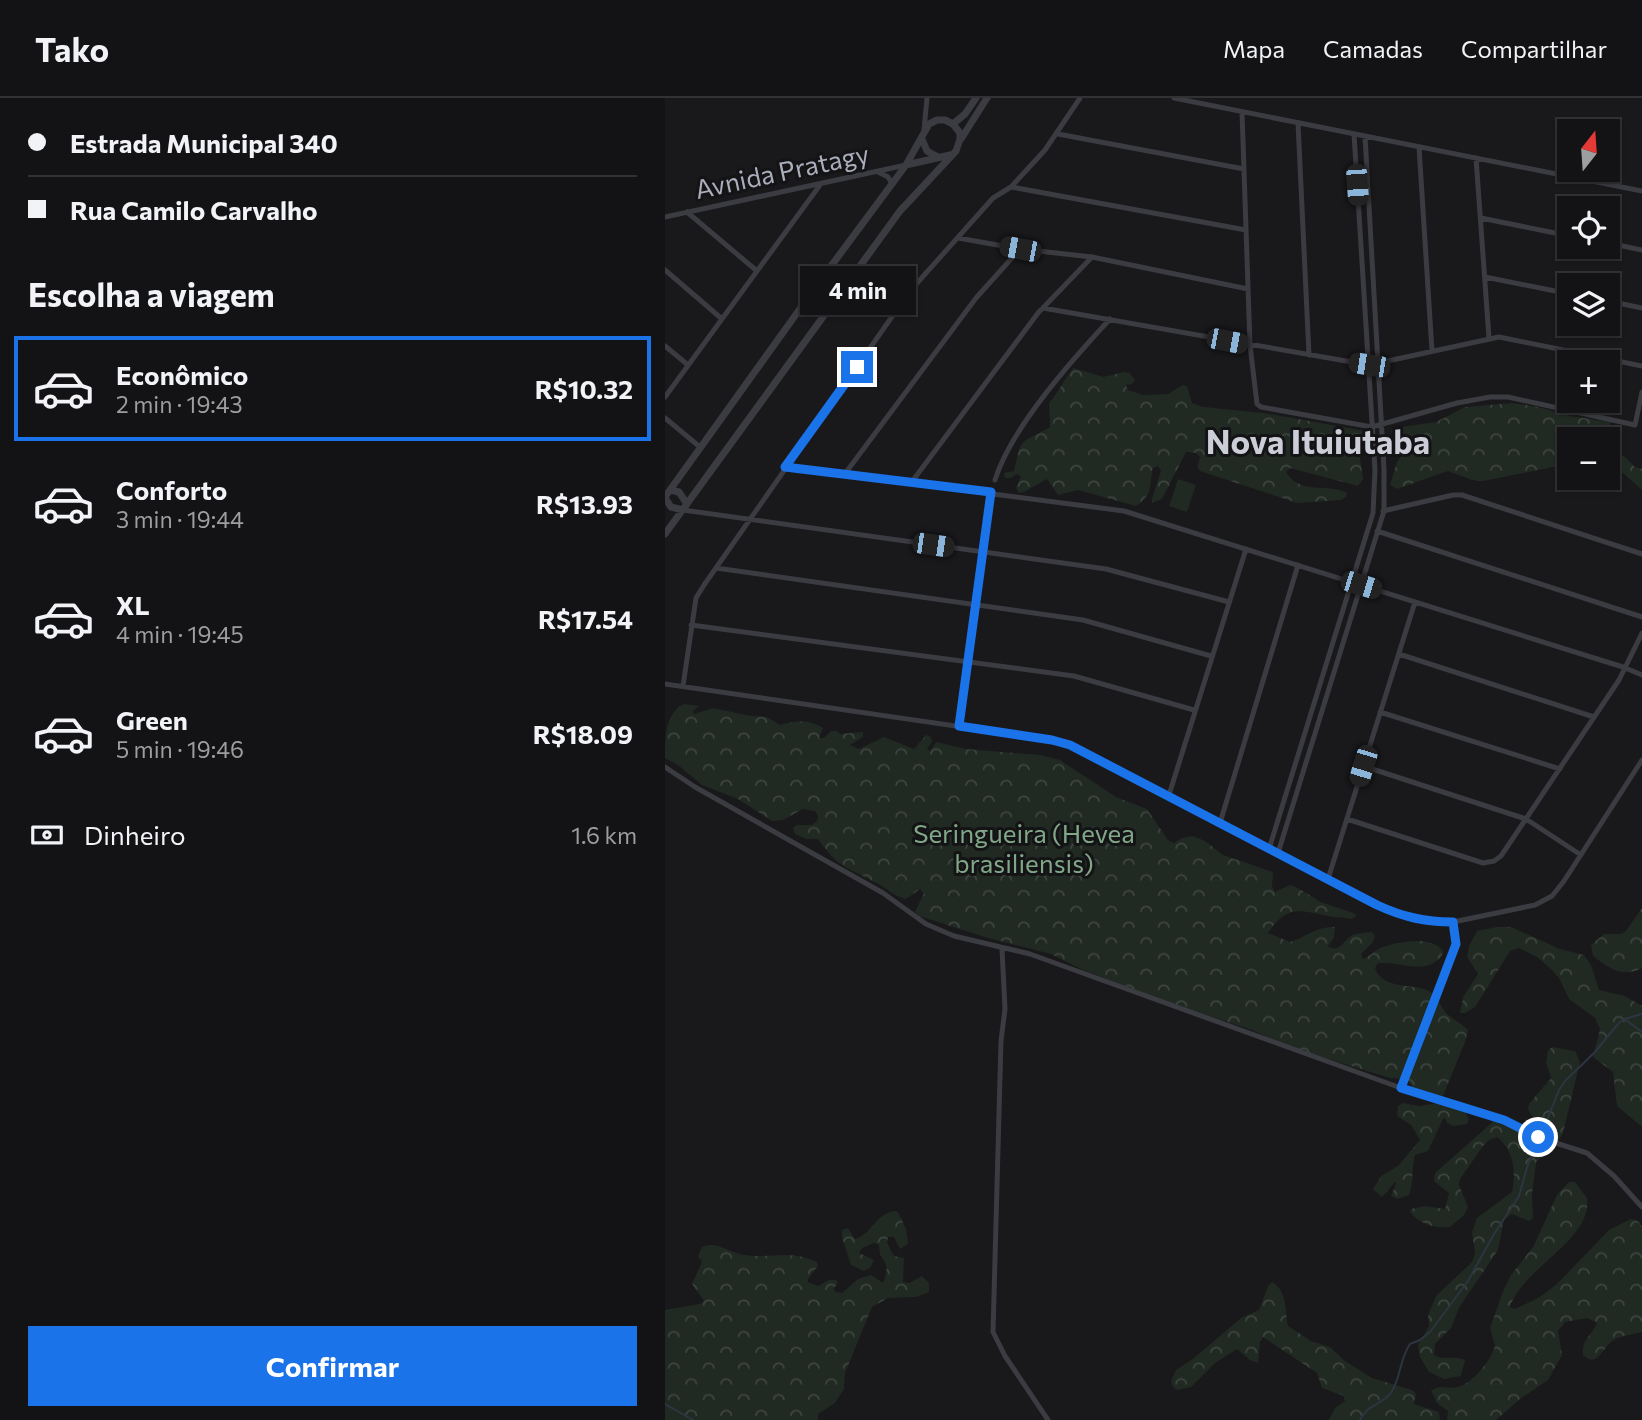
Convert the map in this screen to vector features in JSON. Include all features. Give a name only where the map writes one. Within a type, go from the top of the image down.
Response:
[{"type":"street","points":[[927,98],[922,139],[906,165],[665,498],[671,508],[685,507],[750,520],[1106,569],[1137,575],[1229,602]]},
{"type":"street","points":[[953,124],[965,114],[976,98]]},
{"type":"street","points":[[960,139],[987,98]]},
{"type":"street","points":[[683,686],[696,598],[716,568],[910,291],[993,198],[1011,187],[1058,134],[1080,98]]},
{"type":"street","points":[[1174,98],[1642,191]]},
{"type":"street","points":[[1241,112],[1250,345],[1258,404],[1261,407],[1372,427],[1457,404],[1490,397],[1508,397],[1635,425],[1642,392]]},
{"type":"street","points":[[665,534],[900,211],[958,148],[960,133],[953,124],[937,120],[924,130]]},
{"type":"street","points":[[1298,123],[1309,355]]},
{"type":"street","points":[[1058,134],[1244,169]]},
{"type":"street","points":[[1269,849],[1373,513],[1375,470],[1354,134]]},
{"type":"street","points":[[1278,853],[1384,511],[1384,469],[1365,136]]},
{"type":"street","points":[[922,139],[927,151],[938,157]]},
{"type":"street","points":[[1419,147],[1432,351]]},
{"type":"street","points":[[906,165],[952,154]]},
{"type":"street","points":[[1476,158],[1489,338]]},
{"type":"street","name":"Avnida Pratagy","points":[[665,217],[906,165]]},
{"type":"street","points":[[878,172],[888,177],[891,183]]},
{"type":"street","points":[[665,397],[820,185]]},
{"type":"street","points":[[1011,187],[1246,230]]},
{"type":"street","points":[[687,212],[757,271]]},
{"type":"street","points":[[1481,218],[1557,233]]},
{"type":"street","points":[[958,237],[1020,249],[1092,257],[1248,289]]},
{"type":"street","points":[[1620,245],[1642,250]]},
{"type":"street","points":[[844,475],[977,298],[1020,249]]},
{"type":"street","points":[[911,483],[1043,307],[1092,257]]},
{"type":"street","points":[[829,268],[842,272],[847,282]]},
{"type":"street","points":[[665,270],[722,319]]},
{"type":"street","points":[[1485,277],[1557,291]]},
{"type":"street","points":[[820,281],[825,290],[839,294]]},
{"type":"street","points":[[847,282],[910,291]]},
{"type":"street","points":[[1620,303],[1642,308]]},
{"type":"street","points":[[1043,307],[1369,365],[1499,337],[1642,366]]},
{"type":"street","points":[[995,480],[1006,452],[1048,391],[1110,319]]},
{"type":"street","points":[[665,346],[688,365]]},
{"type":"street","points":[[665,418],[700,447]]},
{"type":"street","points":[[785,467],[1124,511],[1642,675]]},
{"type":"street","points":[[670,490],[679,492],[685,507]]},
{"type":"street","points":[[959,726],[991,492]]},
{"type":"street","points":[[1373,513],[1462,495],[1642,554]]},
{"type":"street","points":[[1377,531],[1642,617]]},
{"type":"street","points":[[1169,795],[1246,549]]},
{"type":"street","points":[[1220,823],[1298,565]]},
{"type":"street","points":[[716,568],[1083,620],[1212,656]]},
{"type":"street","points":[[1328,879],[1415,602]]},
{"type":"street","points":[[691,625],[1074,676],[1194,710]]},
{"type":"street","points":[[1347,819],[1483,863],[1494,861],[1501,856],[1594,717],[1625,668],[1642,633]]},
{"type":"street","points":[[1399,654],[1594,717]]},
{"type":"street","points":[[665,684],[1052,740],[1070,745],[1399,916],[1429,922],[1453,922],[1535,905],[1552,896],[1642,760]]},
{"type":"street","points":[[1380,712],[1560,769]]},
{"type":"street","points":[[1363,766],[1526,818],[1581,855]]},
{"type":"street","points":[[665,767],[695,788],[883,893],[926,924],[954,936],[1030,954],[1401,1088],[1504,1120],[1541,1138],[1587,1153],[1614,1176],[1642,1207]]},
{"type":"street","points":[[1397,926],[1399,916]]},
{"type":"street","points":[[1401,1088],[1456,944],[1453,922]]},
{"type":"street","points":[[1002,949],[1005,1009],[1001,1041],[993,1332],[1005,1356],[1048,1420]]},
{"type":"green space","points":[[1073,368],[1104,377],[1130,373],[1135,380],[1126,385],[1128,390],[1143,395],[1168,394],[1183,385],[1187,386],[1192,403],[1203,407],[1264,413],[1365,431],[1365,442],[1359,452],[1363,479],[1358,486],[1290,468],[1286,472],[1299,484],[1347,493],[1341,500],[1297,503],[1200,471],[1197,467],[1200,457],[1196,453],[1186,452],[1162,499],[1152,503],[1161,471],[1158,466],[1153,468],[1148,493],[1136,506],[1078,490],[1058,495],[1047,479],[1019,493],[1016,488],[1021,476],[1016,474],[1005,478],[1004,473],[1014,471],[1024,442],[1050,427],[1049,403]]},
{"type":"green space","points":[[1513,403],[1611,422],[1608,427],[1557,427],[1557,467],[1483,481],[1448,471],[1397,489],[1390,485],[1397,462],[1410,441],[1391,432],[1394,428],[1436,422],[1465,407]]},
{"type":"green space","points":[[1620,455],[1642,469],[1642,490],[1620,472]]},
{"type":"green space","points":[[1178,479],[1196,485],[1187,512],[1169,506]]},
{"type":"green space","name":"Seringueira (Hevea brasiliensis)","points":[[684,704],[699,706],[693,711],[694,714],[713,708],[767,717],[780,725],[812,723],[823,728],[819,738],[824,738],[831,731],[840,734],[863,732],[863,737],[850,745],[859,749],[884,737],[914,749],[926,735],[931,737],[932,742],[927,749],[930,751],[936,742],[966,749],[1040,755],[1060,760],[1116,797],[1147,809],[1168,840],[1174,843],[1193,836],[1205,841],[1223,855],[1273,872],[1272,887],[1275,892],[1290,885],[1321,902],[1357,916],[1351,919],[1294,912],[1281,918],[1268,933],[1290,942],[1317,930],[1335,927],[1334,938],[1328,946],[1336,948],[1353,935],[1372,932],[1375,936],[1373,942],[1361,954],[1363,959],[1380,948],[1397,943],[1423,941],[1438,946],[1443,951],[1442,956],[1429,965],[1415,967],[1378,963],[1375,968],[1384,980],[1432,993],[1446,1013],[1468,1030],[1443,1096],[1416,1093],[1407,1079],[1390,1078],[1289,1047],[1252,1030],[1083,970],[1051,954],[919,916],[915,912],[924,893],[920,889],[906,899],[898,896],[838,862],[818,839],[806,839],[795,834],[793,828],[797,825],[812,825],[817,821],[815,811],[803,809],[783,820],[772,821],[738,799],[702,785],[665,758],[666,734],[670,720],[673,713]]},
{"type":"green space","points":[[1642,908],[1642,968],[1622,972],[1610,968],[1593,956],[1591,945],[1604,934],[1625,932]]},
{"type":"green space","points":[[1511,927],[1560,949],[1584,955],[1591,965],[1599,990],[1625,996],[1642,1006],[1642,1127],[1617,1106],[1613,1072],[1593,1057],[1600,1029],[1595,1018],[1569,999],[1559,978],[1537,957],[1519,948],[1510,951],[1475,1007],[1460,1013],[1463,997],[1478,974],[1467,957],[1469,946],[1477,931]]},
{"type":"green space","points":[[1552,1047],[1575,1051],[1580,1062],[1563,1133],[1557,1143],[1536,1162],[1532,1195],[1533,1218],[1529,1221],[1512,1214],[1504,1220],[1498,1250],[1460,1306],[1451,1328],[1435,1344],[1434,1355],[1465,1360],[1461,1376],[1444,1379],[1429,1372],[1420,1357],[1418,1345],[1429,1326],[1428,1315],[1436,1296],[1472,1262],[1475,1253],[1472,1232],[1477,1218],[1512,1192],[1513,1169],[1503,1142],[1497,1137],[1489,1140],[1460,1179],[1459,1185],[1468,1207],[1464,1215],[1450,1227],[1428,1225],[1410,1212],[1411,1209],[1425,1206],[1445,1209],[1449,1193],[1434,1181],[1435,1173],[1495,1120],[1532,1139],[1536,1135],[1537,1125],[1528,1109],[1529,1104],[1551,1078],[1546,1062],[1548,1051]]},
{"type":"green space","points":[[1402,1103],[1420,1106],[1437,1103],[1465,1112],[1469,1119],[1467,1124],[1453,1126],[1443,1119],[1428,1151],[1415,1155],[1409,1195],[1397,1199],[1391,1196],[1395,1182],[1382,1197],[1373,1189],[1381,1176],[1398,1166],[1420,1140],[1411,1125],[1397,1116],[1398,1106]]},
{"type":"green space","points":[[1569,1182],[1575,1182],[1587,1198],[1586,1213],[1569,1240],[1528,1279],[1510,1307],[1515,1309],[1540,1297],[1557,1284],[1609,1230],[1631,1219],[1638,1221],[1642,1227],[1642,1332],[1614,1340],[1592,1360],[1583,1355],[1583,1350],[1585,1341],[1597,1323],[1587,1318],[1565,1322],[1558,1331],[1562,1355],[1548,1380],[1496,1420],[1447,1420],[1448,1411],[1437,1403],[1431,1391],[1438,1387],[1454,1388],[1464,1385],[1475,1376],[1493,1352],[1495,1346],[1490,1328],[1504,1289],[1511,1275],[1533,1247],[1557,1195]]},
{"type":"green space","points":[[895,1211],[906,1229],[908,1244],[900,1249],[894,1237],[888,1237],[887,1243],[894,1256],[904,1258],[903,1282],[909,1283],[922,1276],[929,1283],[929,1292],[916,1297],[888,1298],[872,1307],[845,1373],[844,1389],[835,1403],[818,1414],[818,1420],[665,1420],[665,1310],[704,1301],[692,1284],[702,1262],[698,1256],[702,1247],[713,1245],[745,1255],[789,1255],[807,1258],[817,1262],[818,1266],[808,1282],[818,1286],[829,1280],[836,1280],[838,1283],[834,1288],[835,1292],[842,1293],[858,1279],[871,1275],[883,1283],[886,1268],[879,1245],[874,1243],[862,1248],[859,1253],[874,1260],[870,1268],[864,1271],[851,1265],[842,1230],[848,1228],[855,1239],[866,1233],[883,1216]]},
{"type":"green space","points":[[1272,1282],[1283,1295],[1288,1326],[1311,1341],[1330,1347],[1345,1361],[1372,1378],[1412,1390],[1416,1394],[1414,1404],[1439,1412],[1440,1420],[1329,1420],[1335,1408],[1345,1401],[1344,1396],[1322,1388],[1317,1373],[1263,1337],[1258,1363],[1237,1349],[1215,1363],[1191,1387],[1177,1390],[1173,1387],[1171,1381],[1176,1370],[1241,1318],[1259,1310]]},
{"type":"waterway","points":[[1541,1135],[1565,1081],[1595,1052],[1617,1025],[1624,1019],[1642,1014]]},
{"type":"waterway","points":[[1626,1020],[1642,1032]]},
{"type":"waterway","points":[[1360,1420],[1367,1410],[1389,1396],[1410,1344],[1430,1332],[1468,1281],[1519,1196],[1528,1164],[1539,1141]]},
{"type":"waterway","points":[[665,1404],[693,1420]]},
{"type":"district","name":"Nova Ituiutaba","points":[[1318,442]]},
{"type":"route","points":[[857,367],[785,467],[991,492],[959,726],[1070,745],[1377,905],[1407,918],[1453,922],[1456,944],[1401,1088],[1504,1120],[1538,1137]]}]
